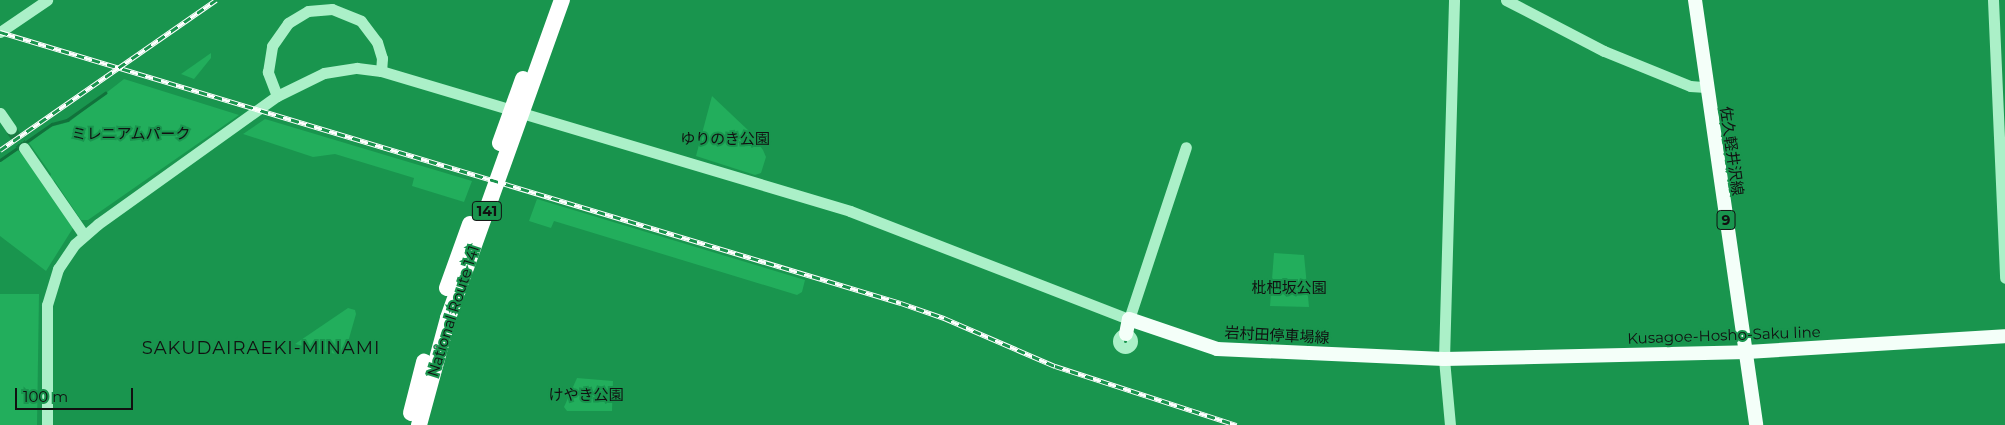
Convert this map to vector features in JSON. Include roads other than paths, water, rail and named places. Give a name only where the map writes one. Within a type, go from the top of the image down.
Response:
[{"type":"highway","name":"National Route 141","points":[[419,425],[448,318],[517,112],[551,0]]},
{"type":"highway","name":"National Route 141","points":[[408,425],[438,315],[562,0]]},
{"type":"main road","name":"佐久軽井沢線","points":[[1695,0],[1706,88],[1747,352],[1756,425]]},
{"type":"main road","name":"岩村田停車場線","points":[[1129,319],[1222,350],[1444,359]]},
{"type":"main road","points":[[1126,334],[1129,319]]},
{"type":"main road","name":"Kusagoe-Hosho-Saku line","points":[[1444,359],[1747,352],[2005,336]]},
{"type":"street","points":[[0,32],[48,0]]},
{"type":"street","points":[[1450,425],[1444,359],[1454,0]]},
{"type":"street","points":[[1506,0],[1604,51],[1690,86],[1706,88]]},
{"type":"street","points":[[1993,0],[2005,278]]},
{"type":"street","points":[[277,96],[268,72],[272,46],[288,23],[308,11],[332,9],[361,21],[377,42],[382,58],[381,71]]},
{"type":"street","points":[[47,425],[49,295],[58,269],[84,235],[277,96],[324,73],[357,68],[381,71],[867,216],[1129,319],[1186,147]]},
{"type":"street","points":[[0,113],[11,129]]},
{"type":"street","points":[[24,148],[84,235]]},
{"type":"waterway","points":[[0,160],[52,124],[67,120],[105,93]]},
{"type":"tunnel","points":[[11,129],[24,148]]},
{"type":"railway","points":[[0,150],[216,0]]},
{"type":"railway","points":[[0,32],[901,303],[944,318],[1055,366],[1237,425]]},
{"type":"district","name":"SAKUDAIRAEKI-MINAMI","points":[[261,348]]},
{"type":"park label","name":"ミレニアムパーク","points":[[131,134]]},
{"type":"park label","name":"ゆりのき公園","points":[[725,139]]},
{"type":"park label","name":"枇杷坂公園","points":[[1289,288]]},
{"type":"park label","name":"けやき公園","points":[[586,395]]}]
